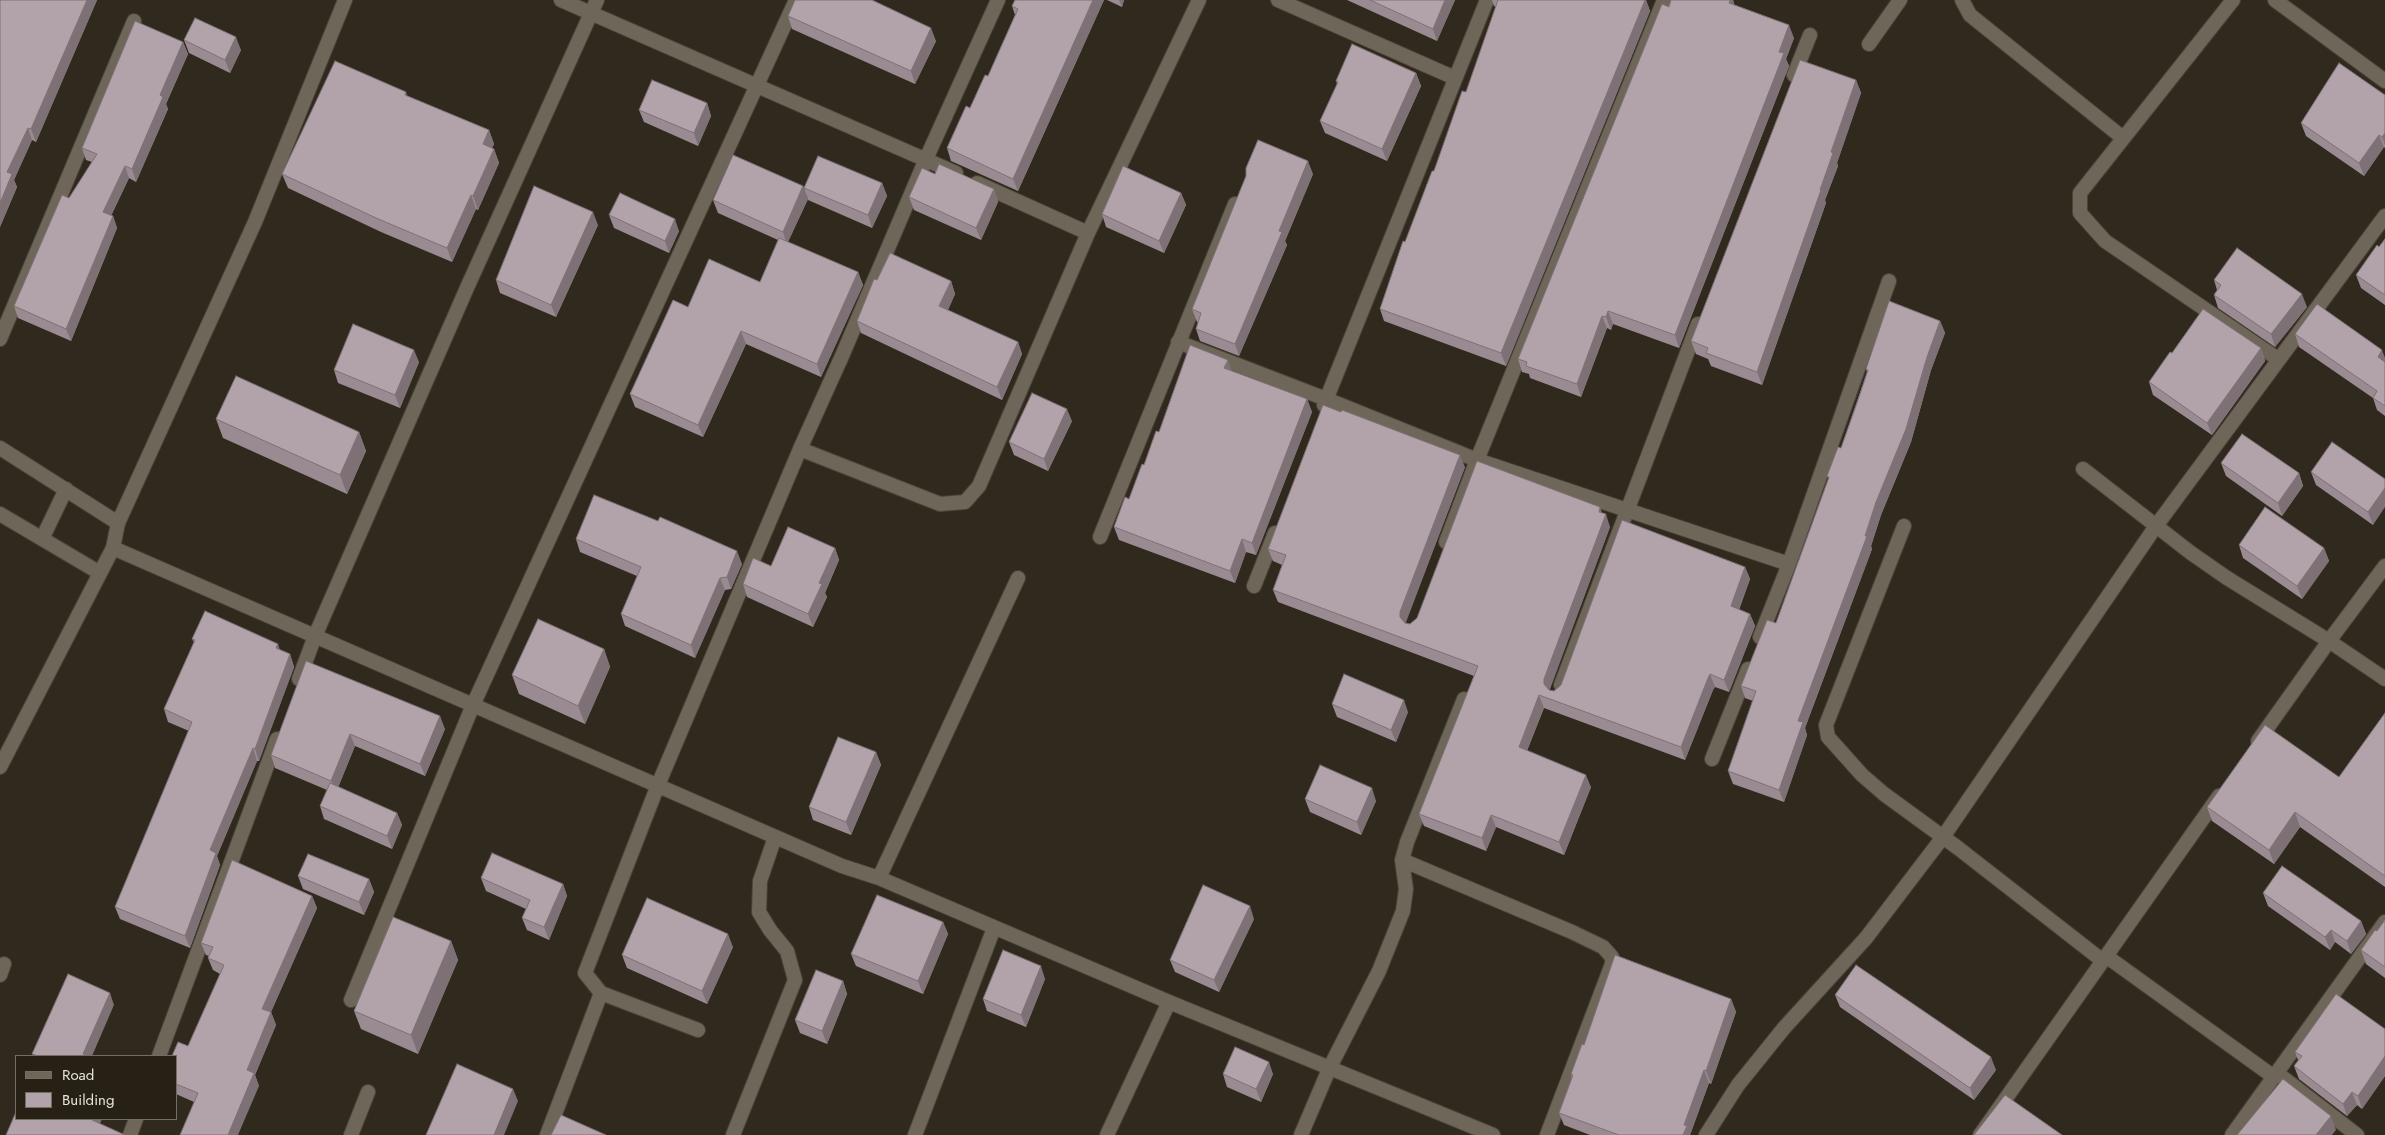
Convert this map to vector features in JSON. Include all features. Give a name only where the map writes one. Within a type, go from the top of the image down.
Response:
[{"type":"street","points":[[0,767],[113,548],[118,522],[255,222],[345,0]]},
{"type":"street","points":[[561,0],[926,159],[1088,233]]},
{"type":"street","points":[[294,692],[315,636],[462,299],[597,0]]},
{"type":"street","points":[[350,1000],[473,705],[796,0]]},
{"type":"street","points":[[698,1030],[601,993],[585,973],[658,785],[800,448],[842,356],[926,159],[998,0]]},
{"type":"street","points":[[800,448],[940,504],[965,502],[979,486],[1088,233],[1199,0]]},
{"type":"street","points":[[1278,0],[1455,78]]},
{"type":"street","points":[[1319,416],[1487,0]]},
{"type":"street","points":[[1442,553],[1476,460],[1664,0]]},
{"type":"street","points":[[1869,44],[1900,0]]},
{"type":"street","points":[[1962,0],[1970,15],[2123,138]]},
{"type":"street","points":[[2233,0],[2080,193],[2080,213],[2105,241],[2278,359]]},
{"type":"street","points":[[2275,0],[2385,80]]},
{"type":"street","points":[[0,339],[134,21]]},
{"type":"street","points":[[1788,91],[1810,36]]},
{"type":"street","points":[[1100,537],[1239,194]]},
{"type":"street","points":[[1706,1135],[1738,1084],[1784,1028],[1866,938],[1943,837],[2156,526],[2385,216]]},
{"type":"street","points":[[1712,759],[1789,564],[1889,281]]},
{"type":"street","points":[[1557,695],[1702,314]]},
{"type":"street","points":[[1178,342],[1326,398],[1476,460],[1789,564]]},
{"type":"street","points":[[0,448],[118,522]]},
{"type":"street","points":[[2083,468],[2226,578],[2328,641],[2385,679]]},
{"type":"street","points":[[42,539],[66,489]]},
{"type":"street","points":[[0,514],[100,573]]},
{"type":"street","points":[[1254,586],[1278,523]]},
{"type":"street","points":[[1904,526],[1826,726],[1828,737],[1862,775],[2104,959],[2275,1075],[2357,1135]]},
{"type":"street","points":[[113,548],[842,866],[879,878],[1169,1002],[1493,1135]]},
{"type":"street","points":[[2249,754],[2328,641],[2385,566]]},
{"type":"street","points":[[879,878],[1018,578]]},
{"type":"street","points":[[1301,1135],[1330,1067],[1379,971],[1403,911],[1406,889],[1402,860],[1464,699]]},
{"type":"street","points":[[159,1055],[281,729]]},
{"type":"street","points":[[1980,1135],[2226,786]]},
{"type":"street","points":[[733,1135],[795,980],[787,951],[770,930],[759,912],[760,880],[775,837]]},
{"type":"street","points":[[1402,860],[1572,932],[1603,947],[1612,957],[1612,964],[1547,1135]]},
{"type":"street","points":[[2232,1135],[2385,922]]},
{"type":"street","points":[[915,1135],[994,928]]},
{"type":"street","points":[[547,1135],[601,993]]},
{"type":"street","points":[[1107,1135],[1169,1002]]},
{"type":"street","points":[[352,1135],[368,1092]]},
{"type":"street","points":[[130,1135],[136,1120]]},
{"type":"building","points":[[0,0],[87,0],[31,129],[28,128],[7,172],[12,174],[0,203]]},
{"type":"building","points":[[795,0],[872,0],[931,28],[911,71],[788,16]]},
{"type":"building","points":[[1015,0],[1093,0],[1013,179],[947,148],[966,106],[970,108],[985,75],[988,76],[1018,9],[1012,6]]},
{"type":"building","points":[[1370,0],[1445,0],[1433,29]]},
{"type":"building","points":[[1498,0],[1645,0],[1501,353],[1380,309],[1403,241],[1405,242],[1432,171],[1434,171],[1462,91],[1466,92]]},
{"type":"building","points":[[1671,0],[1730,0],[1729,3],[1789,25],[1779,52],[1784,53],[1675,335],[1608,311],[1606,317],[1602,316],[1577,384],[1526,366],[1527,362],[1518,359],[1662,4],[1669,7]]},
{"type":"building","points":[[195,18],[236,37],[225,60],[184,40]]},
{"type":"building","points":[[135,21],[183,42],[160,95],[163,97],[132,169],[125,166],[103,212],[113,216],[66,329],[14,306],[62,195],[69,198],[97,154],[82,148]]},
{"type":"building","points":[[1352,44],[1416,73],[1382,149],[1320,121],[1338,82],[1336,81]]},
{"type":"building","points":[[1800,60],[1856,80],[1831,152],[1833,153],[1821,190],[1757,372],[1706,353],[1708,348],[1691,341]]},
{"type":"building","points":[[335,61],[406,92],[405,95],[489,130],[483,144],[494,149],[447,248],[376,218],[282,174]]},
{"type":"building","points":[[2339,63],[2385,95],[2385,133],[2382,137],[2379,135],[2359,163],[2301,123]]},
{"type":"building","points":[[652,80],[707,103],[694,133],[639,110]]},
{"type":"building","points":[[1258,140],[1308,161],[1279,231],[1282,232],[1235,344],[1196,329],[1201,313],[1192,309],[1246,176],[1246,168]]},
{"type":"building","points":[[733,155],[803,186],[783,232],[713,200]]},
{"type":"building","points":[[818,156],[882,183],[868,215],[804,188]]},
{"type":"building","points":[[939,164],[994,189],[976,228],[909,197],[922,168],[935,174]]},
{"type":"building","points":[[1123,166],[1181,193],[1159,241],[1102,214]]},
{"type":"building","points":[[534,186],[593,212],[551,305],[496,280]]},
{"type":"building","points":[[620,193],[675,219],[665,241],[609,215]]},
{"type":"building","points":[[779,238],[858,272],[817,364],[741,331],[698,425],[630,394],[673,300],[688,307],[709,259],[760,282]]},
{"type":"building","points":[[2385,239],[2385,295],[2356,275],[2377,245],[2379,247]]},
{"type":"building","points":[[2237,248],[2302,294],[2271,334],[2214,295],[2221,285],[2214,280]]},
{"type":"building","points":[[890,253],[951,281],[939,306],[1018,342],[997,387],[857,321],[874,279],[877,280]]},
{"type":"building","points":[[1889,301],[1940,321],[1927,357],[1906,429],[1876,502],[1865,536],[1867,536],[1798,721],[1803,722],[1779,790],[1728,771],[1756,691],[1741,686],[1767,620],[1776,623],[1829,477],[1827,476],[1838,447],[1841,448],[1857,403],[1868,370],[1866,369]]},
{"type":"building","points":[[2317,304],[2382,350],[2378,357],[2385,362],[2385,406],[2373,398],[2377,391],[2295,334]]},
{"type":"building","points":[[2203,309],[2261,348],[2207,423],[2149,382]]},
{"type":"building","points":[[353,324],[414,350],[395,395],[334,370]]},
{"type":"building","points":[[1190,345],[1228,360],[1224,368],[1307,399],[1252,543],[1242,539],[1230,571],[1114,527],[1125,497],[1129,499],[1142,464],[1144,465],[1156,431],[1159,432]]},
{"type":"building","points":[[236,376],[359,432],[340,475],[216,419]]},
{"type":"building","points":[[1032,393],[1067,409],[1044,459],[1009,442]]},
{"type":"building","points":[[1323,405],[1341,412],[1342,410],[1460,455],[1400,612],[1400,617],[1405,623],[1410,624],[1417,618],[1477,461],[1600,507],[1599,512],[1606,514],[1544,679],[1544,684],[1549,690],[1554,691],[1561,685],[1622,520],[1745,567],[1731,606],[1750,614],[1724,680],[1710,674],[1681,747],[1539,695],[1519,747],[1586,775],[1559,842],[1491,815],[1482,838],[1419,814],[1478,666],[1273,590],[1286,555],[1268,549]]},
{"type":"building","points":[[2242,434],[2299,473],[2278,503],[2221,463]]},
{"type":"building","points":[[2332,442],[2385,479],[2385,488],[2368,512],[2311,472]]},
{"type":"building","points":[[594,495],[658,521],[660,517],[737,551],[727,577],[720,578],[691,645],[621,614],[641,567],[576,539]]},
{"type":"building","points":[[2265,507],[2324,548],[2297,586],[2239,545]]},
{"type":"building","points":[[788,527],[835,548],[819,583],[822,584],[808,614],[743,584],[753,558],[771,566]]},
{"type":"building","points":[[205,611],[278,644],[276,648],[290,654],[255,749],[253,748],[210,850],[216,853],[185,936],[115,907],[192,722],[164,709],[195,640],[192,639]]},
{"type":"building","points":[[538,619],[604,649],[578,706],[512,675]]},
{"type":"building","points":[[306,661],[440,716],[420,764],[350,734],[331,781],[271,755]]},
{"type":"building","points":[[1344,674],[1404,700],[1391,730],[1332,704]]},
{"type":"building","points":[[2385,713],[2385,876],[2295,812],[2269,850],[2207,807],[2265,725],[2339,777]]},
{"type":"building","points":[[838,737],[876,752],[846,822],[809,807]]},
{"type":"building","points":[[1320,765],[1372,788],[1357,822],[1305,799]]},
{"type":"building","points":[[330,783],[397,813],[387,836],[320,806]]},
{"type":"building","points":[[492,853],[563,884],[544,927],[522,918],[530,900],[481,878]]},
{"type":"building","points":[[308,854],[369,879],[359,902],[298,876]]},
{"type":"building","points":[[232,860],[312,896],[262,1009],[271,1012],[247,1070],[254,1073],[228,1135],[180,1135],[198,1093],[178,1085],[178,1055],[172,1055],[178,1042],[188,1046],[224,965],[208,958],[213,947],[201,943]]},
{"type":"building","points":[[2282,866],[2361,921],[2347,941],[2331,930],[2325,937],[2263,893]]},
{"type":"building","points":[[1203,885],[1250,906],[1214,980],[1170,960]]},
{"type":"building","points":[[877,895],[943,922],[918,981],[851,954]]},
{"type":"building","points":[[647,898],[728,934],[702,991],[622,955]]},
{"type":"building","points":[[393,917],[451,941],[411,1035],[354,1011]]},
{"type":"building","points":[[2385,920],[2385,967],[2361,950],[2375,930],[2377,931]]},
{"type":"building","points":[[1003,950],[1041,966],[1021,1015],[983,999]]},
{"type":"building","points":[[1615,955],[1731,999],[1706,1071],[1704,1070],[1684,1125],[1687,1126],[1683,1135],[1619,1135],[1559,1113],[1573,1075],[1571,1074],[1582,1044],[1584,1045]]},
{"type":"building","points":[[1856,965],[1991,1057],[1970,1088],[1835,995]]},
{"type":"building","points":[[816,970],[843,981],[822,1031],[795,1020]]},
{"type":"building","points":[[68,974],[110,993],[83,1054],[86,1055],[32,1054]]},
{"type":"building","points":[[2336,994],[2385,1029],[2385,1056],[2358,1096],[2352,1092],[2343,1104],[2294,1066],[2302,1056],[2295,1052]]},
{"type":"building","points":[[1235,1047],[1269,1062],[1256,1089],[1223,1074]]},
{"type":"building","points":[[457,1064],[513,1089],[494,1135],[426,1135]]},
{"type":"building","points":[[2283,1079],[2331,1116],[2316,1135],[2237,1135]]},
{"type":"building","points":[[2005,1095],[2062,1135],[1974,1135]]},
{"type":"building","points":[[15,1114],[15,1120],[92,1120],[125,1135],[6,1135]]},
{"type":"building","points":[[561,1115],[606,1135],[551,1135]]}]
